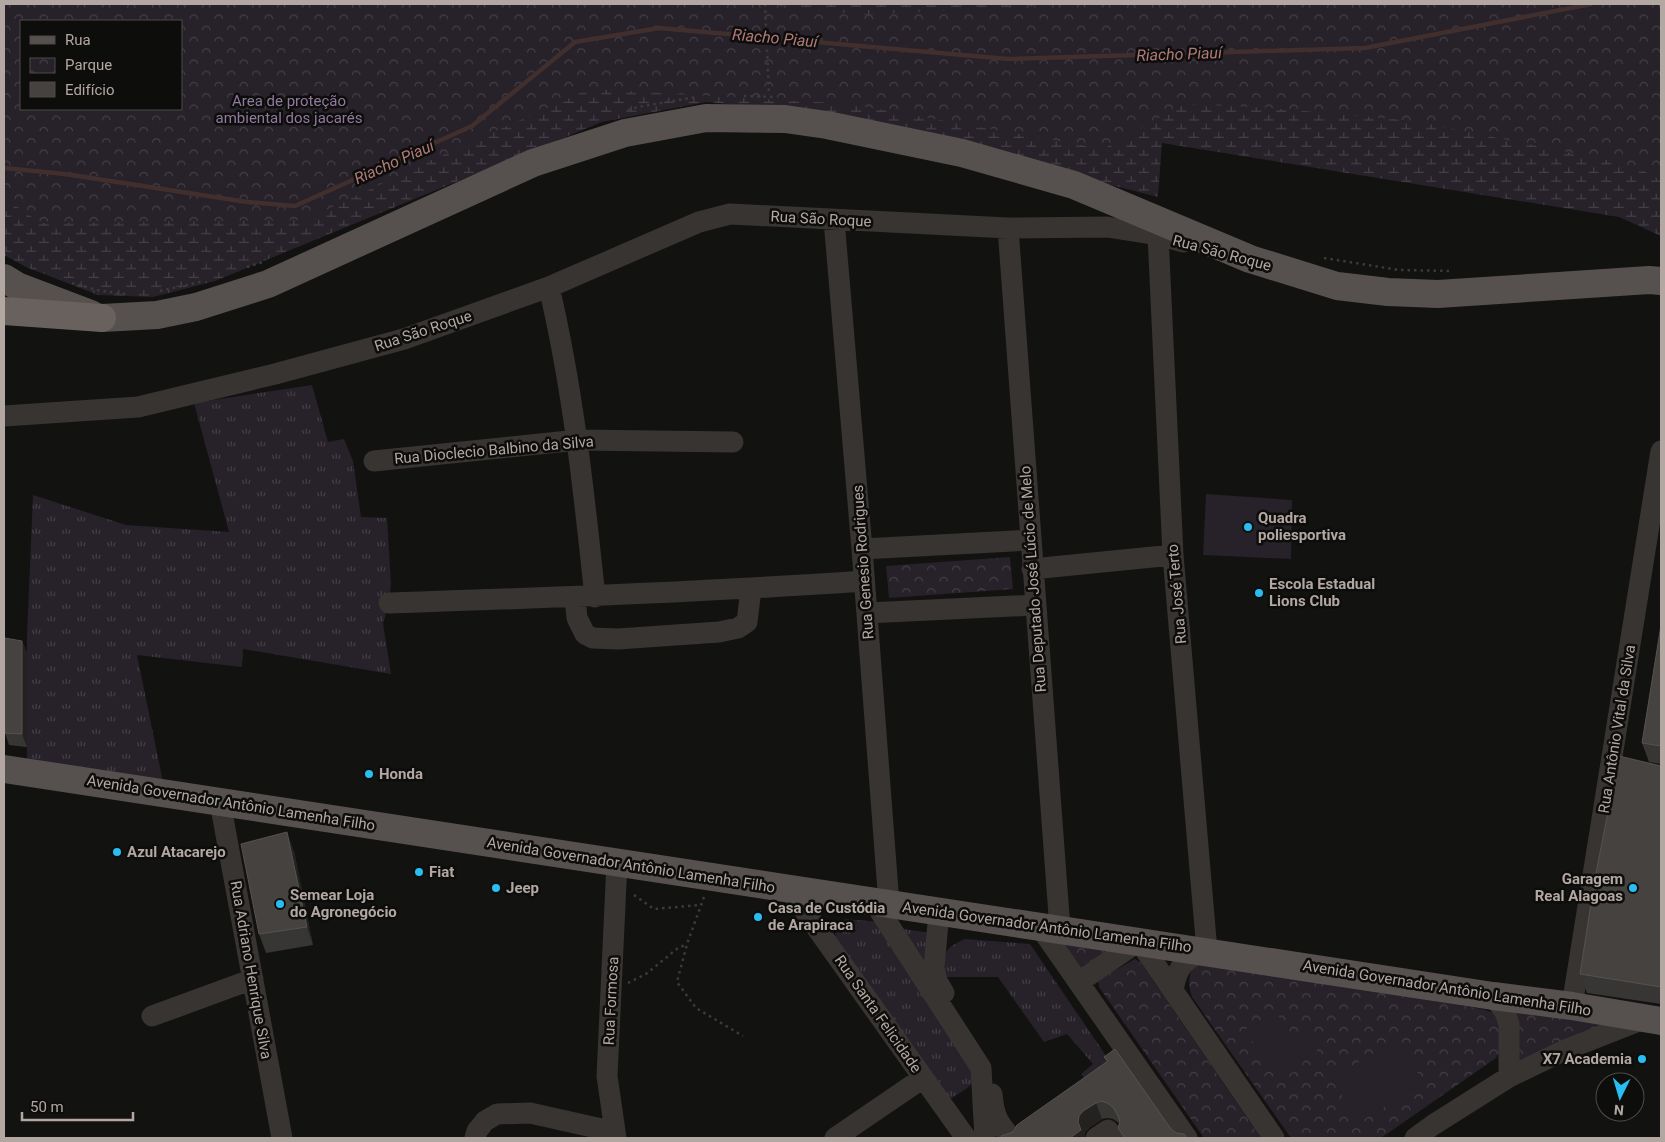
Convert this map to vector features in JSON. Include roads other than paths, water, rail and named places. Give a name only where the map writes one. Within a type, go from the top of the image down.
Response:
[{"type":"highway","points":[[4,311],[102,318]]},
{"type":"main road","points":[[4,301],[102,318],[156,315],[196,307],[268,284],[533,163],[625,133],[706,118],[785,118],[962,153],[1074,186],[1250,259]]},
{"type":"main road","name":"Rua São Roque","points":[[1250,259],[1338,286],[1388,292],[1438,294],[1661,280]]},
{"type":"main road","points":[[4,278],[17,286],[102,318]]},
{"type":"main road","name":"Avenida Governador Antônio Lamenha Filho","points":[[4,769],[220,802],[616,872],[712,877],[1494,996],[1572,1006],[1653,1020]]},
{"type":"street","name":"Rua São Roque","points":[[4,416],[138,407],[275,374],[404,339],[549,287],[699,222],[730,214],[1008,228],[1107,228],[1158,235],[1250,259]]},
{"type":"street","name":"Rua Genesio Rodrigues","points":[[834,220],[867,613],[881,903]]},
{"type":"street","name":"Rua Deputado José Lúcio de Melo","points":[[1008,228],[1035,605],[1050,928]]},
{"type":"street","name":"Rua José Terto","points":[[1158,235],[1173,555],[1207,952]]},
{"type":"street","points":[[549,287],[561,338],[578,440],[585,597],[577,618],[585,634],[593,638],[618,639],[719,632],[738,628],[747,622],[751,589]]},
{"type":"street","name":"Rua Dioclecio Balbino da Silva","points":[[374,461],[578,440],[734,442]]},
{"type":"street","name":"Rua Antônio Vital da Silva","points":[[1572,1006],[1661,451]]},
{"type":"street","points":[[862,549],[1030,540]]},
{"type":"street","points":[[1032,569],[1173,555]]},
{"type":"street","points":[[389,603],[585,597],[751,589],[864,581]]},
{"type":"street","points":[[867,613],[1035,605]]},
{"type":"street","name":"Rua Adriano Henrique Silva","points":[[220,802],[282,1138]]},
{"type":"street","name":"Rua Formosa","points":[[615,1135],[607,1076],[616,872]]},
{"type":"street","name":"Rua Santa Felicidade","points":[[789,889],[966,1138]]},
{"type":"street","points":[[881,903],[981,1068],[985,1138]]},
{"type":"street","points":[[939,912],[934,967],[937,982],[982,1055],[990,1077],[994,1112],[1000,1124],[1011,1138]]},
{"type":"street","points":[[1050,928],[1078,982],[1187,1138]]},
{"type":"street","points":[[1078,982],[1139,941],[1274,1138]]},
{"type":"street","points":[[1173,991],[1178,970],[1184,961],[1197,954],[1207,952]]},
{"type":"street","points":[[152,1016],[252,979]]},
{"type":"street","points":[[1494,996],[1505,1012],[1508,1024],[1508,1077]]},
{"type":"street","points":[[1415,1138],[1508,1077],[1565,1050],[1653,1020]]},
{"type":"street","points":[[835,1138],[923,1078]]},
{"type":"street","points":[[475,1138],[477,1131],[485,1121],[497,1114],[530,1113],[615,1135]]},
{"type":"street","points":[[1096,1138],[1108,1130],[1114,1138]]},
{"type":"waterway","name":"Riacho Piauí","points":[[4,168],[65,174],[247,202],[295,206],[472,126],[575,42],[659,28],[1008,59],[1365,48],[1591,4]]},
{"type":"place","name":"Quadra poliesportiva","points":[[1248,527]]},
{"type":"place","name":"Escola Estadual Lions Club","points":[[1259,593]]},
{"type":"place","name":"Honda","points":[[369,774]]},
{"type":"place","name":"Azul Atacarejo","points":[[117,852]]},
{"type":"place","name":"Fiat","points":[[419,872]]},
{"type":"place","name":"Jeep","points":[[496,888]]},
{"type":"place","name":"Garagem Real Alagoas","points":[[1633,888]]},
{"type":"place","name":"Semear Loja do Agronegócio","points":[[280,904]]},
{"type":"place","name":"Casa de Custódia de Arapiraca","points":[[758,917]]},
{"type":"place","name":"X7 Academia","points":[[1642,1059]]},
{"type":"park label","name":"Area de proteção ambiental dos jacarés","points":[[289,110]]}]
